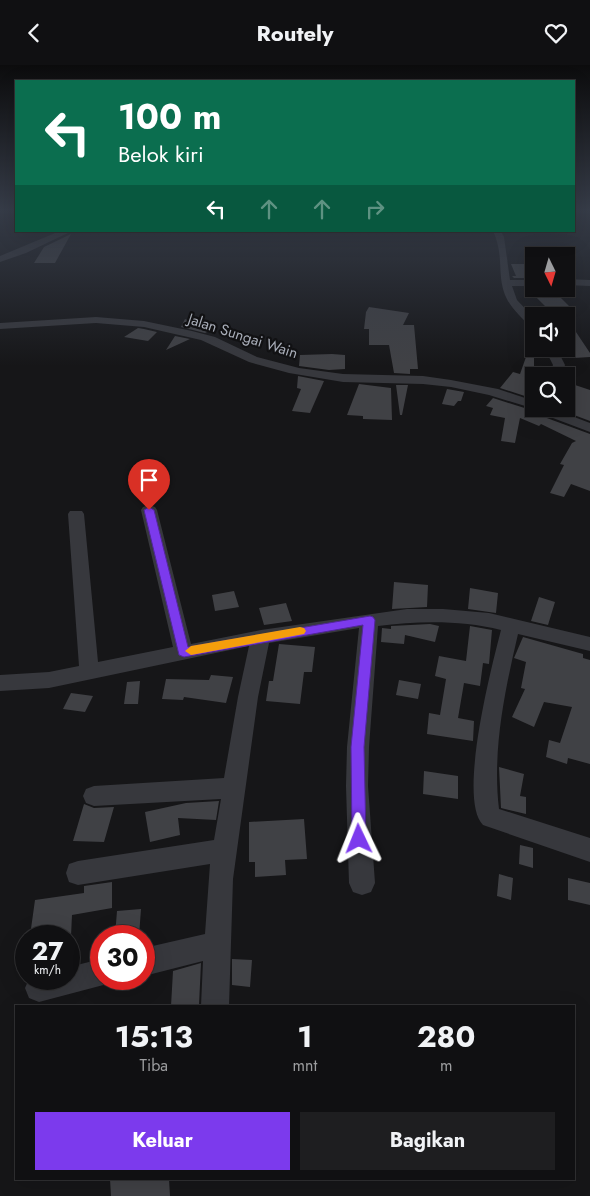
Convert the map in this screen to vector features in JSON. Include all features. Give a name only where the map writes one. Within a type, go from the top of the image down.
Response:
[{"type":"street","points":[[503,261],[506,283],[511,299],[525,315]]},
{"type":"street","points":[[575,282],[590,283]]},
{"type":"street","points":[[506,283],[525,283]]},
{"type":"street","name":"Jalan Sungai Wain","points":[[0,326],[77,321],[133,322],[200,336],[224,345],[245,356],[282,368],[342,379],[424,381],[452,384],[483,389],[525,403]]},
{"type":"street","name":"Jalan Sungai Wain","points":[[562,417],[590,428]]},
{"type":"street","points":[[149,510],[184,652]]},
{"type":"street","points":[[76,514],[89,672]]},
{"type":"street","points":[[0,683],[49,680],[261,637],[407,616],[443,616],[489,620],[590,644]]},
{"type":"street","points":[[362,883],[357,786],[358,747],[370,620]]},
{"type":"street","points":[[511,626],[498,678],[485,765],[487,813],[491,817],[590,850]]},
{"type":"street","points":[[215,1005],[220,879],[248,697],[261,637]]},
{"type":"street","points":[[94,796],[233,789]]},
{"type":"street","points":[[78,873],[224,849]]},
{"type":"street","points":[[155,959],[217,944]]},
{"type":"building","points":[[35,261],[56,261],[55,263],[34,263]]},
{"type":"building","points":[[511,264],[525,264],[525,278],[514,278],[512,276],[516,276]]},
{"type":"building","points":[[536,297],[560,297],[570,307],[546,307]]},
{"type":"building","points":[[369,307],[409,313],[403,325],[414,325],[418,369],[410,369],[410,374],[394,373],[389,345],[369,345],[369,329],[364,329],[366,312]]},
{"type":"building","points":[[185,319],[211,330],[205,333],[181,327]]},
{"type":"building","points":[[138,328],[157,332],[148,341],[124,337]]},
{"type":"building","points":[[575,330],[590,353],[590,357],[574,358]]},
{"type":"building","points":[[175,336],[190,339],[166,350]]},
{"type":"building","points":[[300,355],[345,355],[345,369],[329,370],[299,366]]},
{"type":"building","points":[[526,357],[534,357],[534,367],[525,367],[525,396],[500,388],[513,372],[520,374]]},
{"type":"building","points":[[298,376],[324,381],[310,413],[292,411],[301,389],[297,388]]},
{"type":"building","points":[[359,384],[391,388],[392,420],[363,419],[363,416],[347,415]]},
{"type":"building","points":[[396,385],[408,385],[402,415],[400,415]]},
{"type":"building","points":[[575,385],[590,390],[590,421],[575,415]]},
{"type":"building","points":[[447,389],[464,392],[461,401],[458,401],[454,406],[442,404]]},
{"type":"building","points":[[493,398],[525,408],[525,417],[544,417],[590,434],[590,491],[571,484],[564,497],[550,493],[564,465],[560,464],[572,443],[576,441],[541,424],[539,426],[520,418],[515,443],[501,441],[505,418],[490,415],[493,408],[486,406]]},
{"type":"building","points":[[394,582],[428,585],[427,607],[392,609]]},
{"type":"building","points":[[470,588],[498,593],[496,613],[468,609]]},
{"type":"building","points":[[234,591],[239,607],[215,611],[212,595]]},
{"type":"building","points":[[539,597],[555,602],[548,625],[531,621]]},
{"type":"building","points":[[286,603],[292,621],[264,625],[259,608]]},
{"type":"building","points":[[430,624],[439,626],[435,642],[405,635],[404,644],[381,642],[382,628],[391,629],[391,626]]},
{"type":"building","points":[[470,626],[492,630],[489,664],[483,663],[480,686],[464,683],[458,718],[474,721],[473,741],[427,734],[429,713],[440,715],[446,679],[435,676],[439,656],[466,661]]},
{"type":"building","points":[[523,637],[583,654],[583,658],[590,660],[590,764],[568,758],[567,764],[546,757],[549,740],[560,743],[572,707],[544,702],[534,727],[512,717],[525,689],[521,688],[526,662],[514,658]]},
{"type":"building","points":[[279,644],[315,647],[312,672],[304,672],[300,704],[266,701],[269,681],[273,681]]},
{"type":"building","points":[[211,675],[233,677],[226,703],[184,697],[183,700],[162,699],[166,679],[209,680]]},
{"type":"building","points":[[399,680],[421,684],[418,699],[396,695]]},
{"type":"building","points":[[140,681],[138,704],[124,704],[127,682]]},
{"type":"building","points":[[71,693],[93,696],[85,712],[63,709]]},
{"type":"building","points":[[499,767],[524,774],[520,796],[526,797],[526,814],[501,808]]},
{"type":"building","points":[[424,771],[458,776],[458,799],[423,794]]},
{"type":"building","points":[[219,801],[216,820],[178,818],[180,835],[150,842],[145,812],[186,803]]},
{"type":"building","points":[[84,804],[94,808],[114,807],[104,842],[73,841]]},
{"type":"building","points":[[304,819],[307,859],[285,860],[286,875],[255,877],[255,862],[249,862],[249,822]]},
{"type":"building","points":[[520,845],[533,848],[533,868],[519,864]]},
{"type":"building","points":[[499,874],[513,878],[511,900],[497,896]]},
{"type":"building","points":[[568,878],[590,883],[590,905],[568,900]]},
{"type":"building","points":[[112,882],[112,908],[72,915],[72,925],[32,925],[35,900],[84,893],[84,886]]},
{"type":"building","points":[[141,909],[140,925],[116,925],[117,911]]},
{"type":"building","points":[[232,959],[252,960],[250,987],[232,985]]},
{"type":"building","points":[[201,963],[199,1005],[171,1005],[173,971]]},
{"type":"building","points":[[110,1180],[169,1180],[170,1196],[111,1196]]},
{"type":"slow traffic","points":[[191,651],[300,631]]},
{"type":"route","points":[[149,510],[184,652],[250,639],[370,620],[358,747],[359,839]]}]
